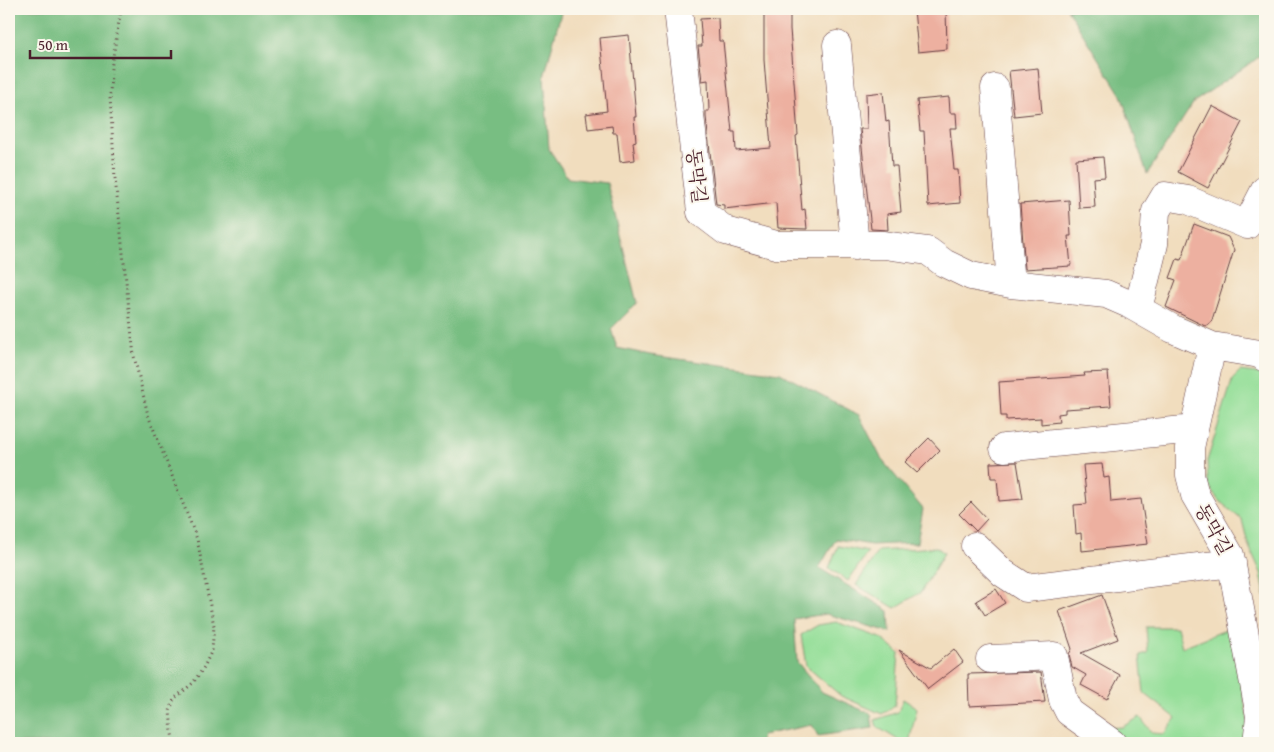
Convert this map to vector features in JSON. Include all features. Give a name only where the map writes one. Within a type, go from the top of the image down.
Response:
[{"type":"street","name":"동막길","points":[[678,9],[701,212],[726,231],[776,245],[884,245],[928,250],[944,263],[971,276],[1011,284],[1106,294],[1138,309],[1173,329],[1212,346],[1260,354],[1265,358]]},
{"type":"street","points":[[837,45],[855,246]]},
{"type":"street","points":[[995,88],[1011,284]]},
{"type":"street","points":[[1138,309],[1154,244],[1156,211],[1165,196],[1188,200],[1248,225],[1265,190]]},
{"type":"street","name":"동막길","points":[[1212,346],[1190,448],[1190,475],[1195,494],[1230,555],[1260,716],[1257,743]]},
{"type":"street","points":[[1004,448],[1194,429]]},
{"type":"street","points":[[975,546],[1003,573],[1026,588],[1232,563]]},
{"type":"street","points":[[990,659],[1054,656],[1063,700],[1069,712],[1112,743]]},
{"type":"path","points":[[121,9],[111,69],[110,96],[115,178],[134,356],[148,415],[197,538],[214,626],[212,650],[204,668],[193,683],[174,699],[170,711],[173,743]]},
{"type":"green space","points":[[9,9],[562,9],[544,77],[549,149],[568,178],[607,183],[637,303],[611,329],[617,348],[650,355],[780,373],[859,415],[882,460],[923,509],[917,543],[871,545],[836,539],[819,568],[889,611],[890,632],[826,614],[794,619],[797,662],[822,692],[871,714],[873,728],[818,736],[812,725],[762,735],[760,743],[9,743]]},
{"type":"green space","points":[[1067,9],[1265,9],[1265,53],[1194,102],[1147,174],[1121,95]]},
{"type":"green space","points":[[1240,371],[1265,374],[1265,597],[1261,573],[1248,544],[1242,520],[1218,500],[1208,484],[1207,461],[1233,378]]},
{"type":"green space","points":[[838,546],[868,552],[848,581],[829,568]]},
{"type":"green space","points":[[937,547],[944,553],[921,592],[895,608],[856,585],[878,551]]},
{"type":"green space","points":[[836,622],[881,638],[899,653],[895,706],[882,714],[841,696],[806,666],[801,635],[818,625]]},
{"type":"green space","points":[[1146,627],[1177,627],[1182,647],[1231,628],[1248,720],[1244,743],[1127,743],[1108,728],[1122,727],[1140,717],[1152,733],[1164,734],[1176,718],[1144,693],[1140,655],[1148,653]]},
{"type":"green space","points":[[903,699],[917,708],[909,743],[903,743],[877,727],[875,720],[898,712]]},
{"type":"building","points":[[764,9],[790,9],[799,175],[802,210],[805,209],[807,229],[778,228],[776,203],[724,209],[724,205],[716,204],[706,117],[706,111],[709,111],[708,80],[702,81],[698,46],[702,46],[700,19],[718,18],[719,41],[723,41],[732,132],[735,132],[736,151],[771,148],[764,60]]},
{"type":"building","points":[[914,9],[946,9],[947,49],[918,52]]},
{"type":"building","points":[[629,35],[636,117],[634,117],[636,141],[633,142],[635,160],[620,162],[617,133],[613,133],[612,126],[588,129],[586,114],[607,111],[600,38]]},
{"type":"building","points":[[1038,68],[1042,113],[1014,116],[1009,71]]},
{"type":"building","points":[[883,92],[886,122],[889,121],[892,166],[897,166],[901,212],[887,214],[888,230],[871,229],[860,129],[867,129],[866,94]]},
{"type":"building","points":[[949,97],[950,113],[956,113],[957,128],[950,128],[954,170],[958,170],[960,203],[928,206],[924,131],[920,131],[917,100]]},
{"type":"building","points":[[1212,106],[1242,122],[1208,188],[1178,172]]},
{"type":"building","points":[[1103,157],[1105,177],[1093,178],[1095,207],[1079,208],[1076,159]]},
{"type":"building","points":[[1069,200],[1071,236],[1068,236],[1071,266],[1025,269],[1020,204]]},
{"type":"building","points":[[1194,224],[1228,237],[1234,250],[1211,323],[1205,326],[1166,307],[1176,280],[1170,278],[1177,259],[1181,260]]},
{"type":"building","points":[[1108,372],[1111,406],[1065,409],[1065,413],[1058,414],[1059,422],[1041,424],[1041,418],[1006,420],[1006,416],[1001,416],[999,382],[1085,376],[1084,373]]},
{"type":"building","points":[[929,438],[940,450],[917,473],[905,462]]},
{"type":"building","points":[[1017,462],[1023,499],[999,501],[997,478],[991,478],[990,463]]},
{"type":"building","points":[[1102,464],[1104,478],[1109,477],[1111,502],[1141,499],[1148,544],[1082,551],[1081,533],[1076,534],[1074,505],[1087,504],[1083,465]]},
{"type":"building","points":[[971,502],[987,519],[976,531],[959,514]]},
{"type":"building","points":[[996,589],[1005,603],[985,615],[976,601]]},
{"type":"building","points":[[1102,595],[1118,639],[1081,653],[1120,675],[1107,699],[1081,685],[1086,675],[1072,667],[1069,654],[1072,649],[1059,611]]},
{"type":"building","points":[[954,649],[963,662],[928,689],[899,650],[931,668]]},
{"type":"building","points":[[1041,672],[1045,702],[969,706],[968,674]]}]
